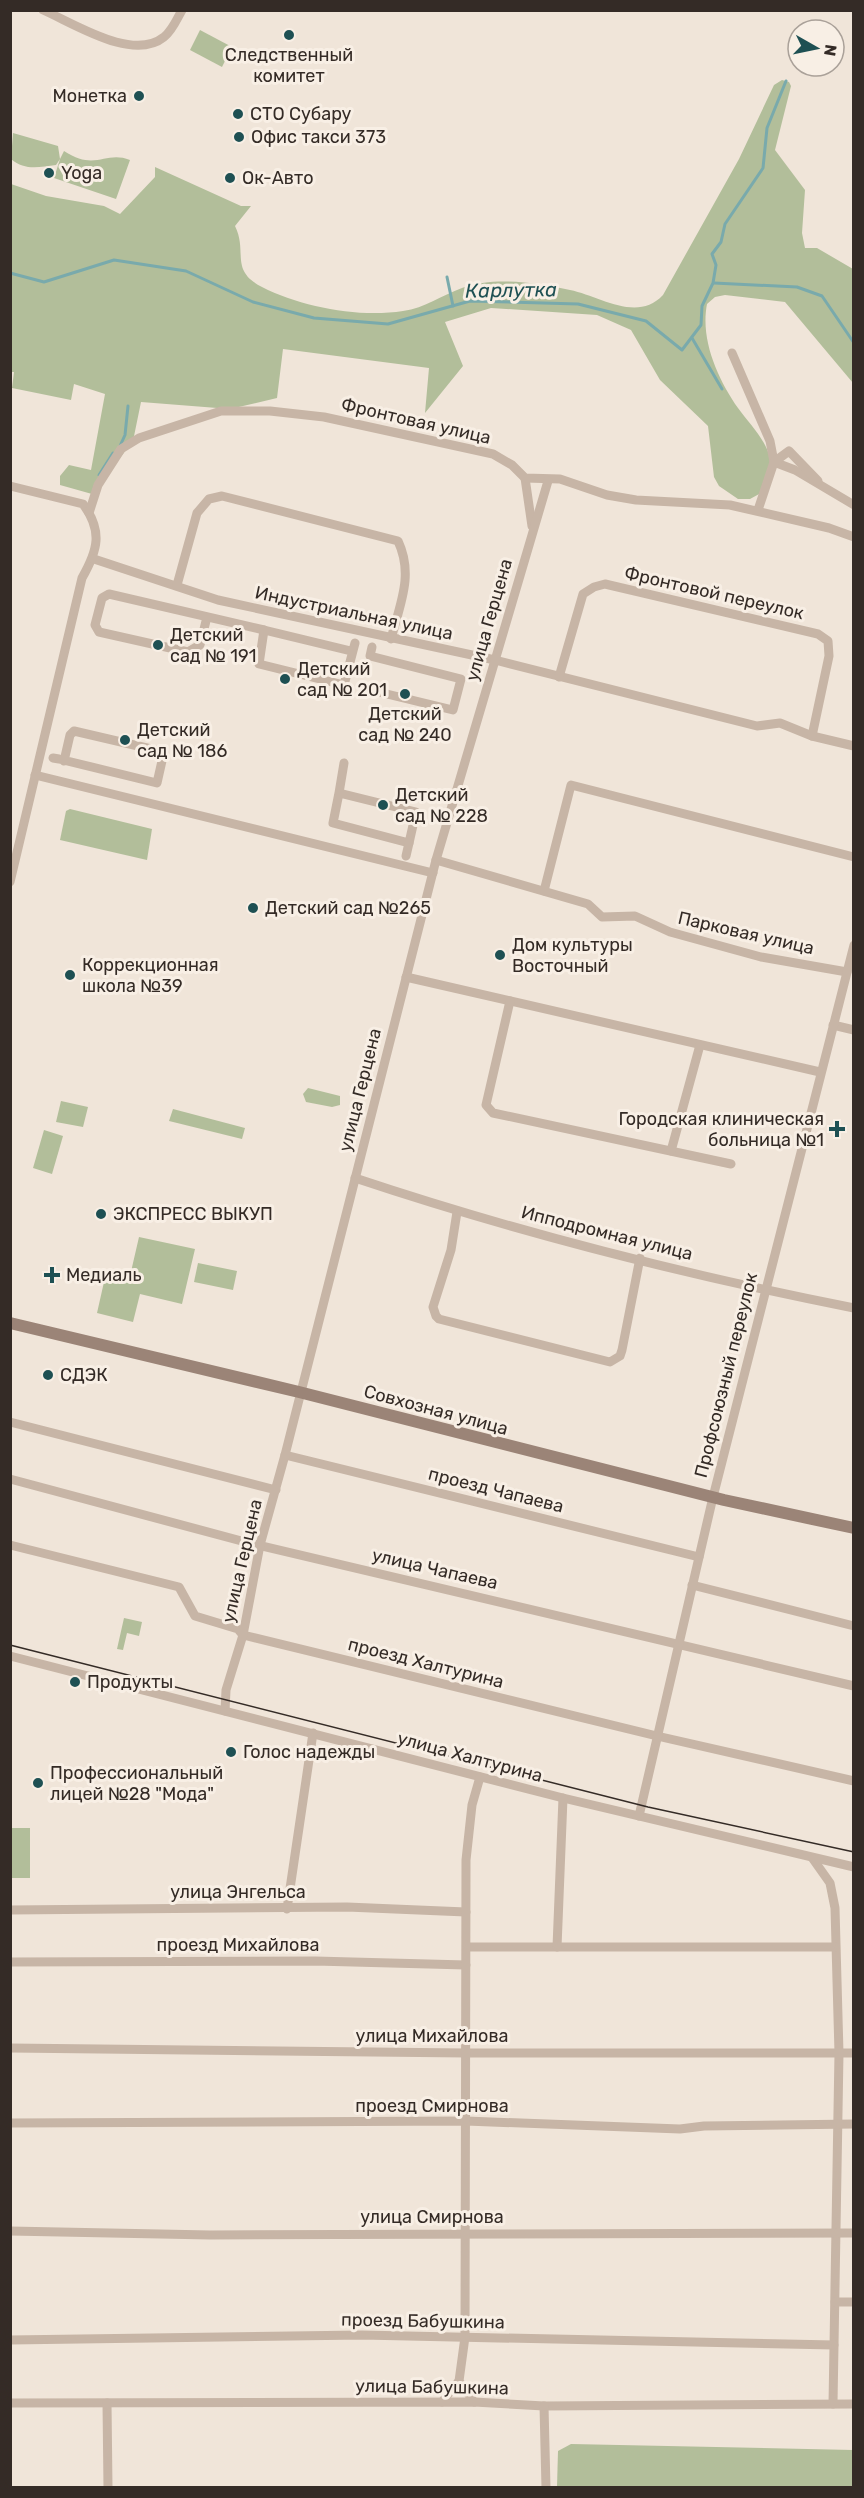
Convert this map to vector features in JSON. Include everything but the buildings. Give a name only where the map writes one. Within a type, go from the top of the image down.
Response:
[{"type":"street","points":[[43,10],[120,45],[135,47],[164,38],[182,10]]},
{"type":"street","points":[[732,353],[770,441],[774,462],[758,510]]},
{"type":"street","name":"Фронтовая улица","points":[[89,513],[98,485],[121,449],[139,438],[221,411],[270,411],[324,417],[493,454],[512,465],[525,477],[548,481],[560,479],[607,495],[636,500],[730,505],[829,528],[854,537]]},
{"type":"street","points":[[774,462],[789,451],[822,487]]},
{"type":"street","points":[[774,462],[795,470],[854,505]]},
{"type":"street","points":[[525,477],[532,531]]},
{"type":"street","name":"улица Герцена","points":[[225,1711],[226,1690],[243,1635],[260,1545],[285,1455],[299,1392],[436,860],[548,481]]},
{"type":"street","points":[[10,486],[83,504],[96,525],[94,559],[82,578],[10,882]]},
{"type":"street","points":[[177,585],[197,513],[209,499],[222,496],[398,540],[405,557],[407,575],[391,639]]},
{"type":"street","name":"Индустриальная улица","points":[[94,559],[218,600],[495,660],[757,726],[780,723],[812,736],[854,746]]},
{"type":"street","name":"Фронтовой переулок","points":[[559,677],[583,594],[594,587],[605,584],[818,634],[828,641],[829,656],[812,736]]},
{"type":"street","points":[[207,616],[200,645],[188,652],[99,633],[95,625],[102,598],[109,594],[207,616],[264,630],[353,647],[344,685],[262,666],[259,660],[264,630]]},
{"type":"street","points":[[372,647],[370,656],[461,679],[453,711]]},
{"type":"street","points":[[362,687],[464,713]]},
{"type":"street","points":[[53,758],[157,783],[164,752],[74,731],[70,735],[63,760]]},
{"type":"street","points":[[344,763],[333,823],[409,843]]},
{"type":"street","points":[[34,775],[433,873]]},
{"type":"street","points":[[544,891],[571,785],[854,857]]},
{"type":"street","points":[[339,793],[416,813],[406,856]]},
{"type":"street","name":"Парковая улица","points":[[436,860],[588,904],[602,917],[635,916],[670,932],[761,957],[847,972]]},
{"type":"street","name":"Профсоюзный переулок","points":[[639,1816],[712,1497],[854,945]]},
{"type":"street","points":[[406,977],[820,1072]]},
{"type":"street","points":[[510,1001],[486,1105],[493,1113],[731,1164]]},
{"type":"street","points":[[833,1025],[854,1030]]},
{"type":"street","points":[[671,1151],[700,1045]]},
{"type":"street","name":"Ипподромная улица","points":[[355,1178],[457,1212],[764,1290],[854,1308]]},
{"type":"street","points":[[457,1212],[451,1250],[433,1306],[436,1317],[610,1362],[620,1356],[640,1258]]},
{"type":"street","name":"Совхозная улица","points":[[10,1323],[299,1392],[442,1431],[712,1497],[854,1528]]},
{"type":"street","points":[[10,1422],[276,1490]]},
{"type":"street","name":"проезд Чапаева","points":[[285,1455],[699,1557]]},
{"type":"street","name":"улица Чапаева","points":[[10,1479],[260,1545],[854,1686]]},
{"type":"street","name":"проезд Халтурина","points":[[10,1545],[179,1587],[195,1616],[238,1629],[243,1635],[657,1737],[854,1781]]},
{"type":"street","points":[[692,1585],[854,1626]]},
{"type":"street","name":"улица Халтурина","points":[[10,1656],[563,1798],[854,1867]]},
{"type":"street","points":[[287,1909],[313,1733]]},
{"type":"street","points":[[442,2402],[459,2381],[465,2337],[466,1860],[472,1805],[480,1777]]},
{"type":"street","points":[[557,1947],[563,1798]]},
{"type":"street","points":[[813,1859],[830,1883],[835,1908],[839,2053],[833,2404]]},
{"type":"street","name":"улица Энгельса","points":[[10,1910],[346,1908],[466,1912]]},
{"type":"street","points":[[467,1947],[835,1947]]},
{"type":"street","name":"проезд Михайлова","points":[[10,1962],[315,1961],[466,1965]]},
{"type":"street","name":"улица Михайлова","points":[[10,2048],[466,2053],[854,2053]]},
{"type":"street","name":"проезд Смирнова","points":[[10,2123],[466,2121],[680,2129],[704,2126],[854,2124]]},
{"type":"street","name":"улица Смирнова","points":[[10,2231],[210,2235],[854,2233]]},
{"type":"street","points":[[835,2302],[854,2302]]},
{"type":"street","name":"проезд Бабушкина","points":[[10,2340],[362,2335],[834,2345]]},
{"type":"street","points":[[459,2381],[474,2402]]},
{"type":"street","name":"улица Бабушкина","points":[[10,2403],[474,2402],[544,2406],[854,2404]]},
{"type":"street","points":[[107,2403],[108,2487]]},
{"type":"street","points":[[544,2406],[546,2487]]},
{"type":"green space","points":[[200,30],[232,47],[222,67],[190,50]]},
{"type":"green space","points":[[782,80],[789,82],[791,86],[775,150],[805,190],[802,233],[805,248],[817,248],[853,269],[853,383],[785,302],[725,295],[715,297],[707,304],[706,331],[712,359],[738,408],[764,443],[770,459],[770,473],[761,493],[750,499],[738,499],[719,486],[714,477],[708,426],[660,380],[631,330],[597,315],[491,308],[445,322],[463,366],[425,413],[429,368],[283,349],[277,398],[230,409],[141,402],[133,441],[92,494],[60,485],[60,476],[69,465],[91,470],[105,394],[74,384],[71,400],[12,388],[14,372],[11,372],[11,184],[46,196],[104,206],[120,214],[155,177],[155,167],[241,206],[251,206],[235,226],[239,235],[242,267],[246,274],[252,281],[277,294],[331,309],[368,313],[403,311],[419,307],[462,288],[488,282],[530,283],[557,287],[618,305],[642,307],[653,303],[663,295],[739,159],[774,85]]},
{"type":"green space","points":[[13,133],[58,146],[60,159],[56,165],[38,167],[27,167],[16,163],[11,159]]},
{"type":"green space","points":[[64,151],[84,160],[114,157],[130,160],[116,199],[54,178]]},
{"type":"green space","points":[[70,809],[152,829],[147,860],[60,840],[66,811]]},
{"type":"green space","points":[[308,1088],[340,1096],[340,1105],[332,1107],[306,1102],[303,1094]]},
{"type":"green space","points":[[61,1101],[88,1107],[83,1127],[56,1122]]},
{"type":"green space","points":[[173,1109],[245,1128],[242,1139],[169,1121]]},
{"type":"green space","points":[[44,1130],[63,1136],[52,1174],[33,1168]]},
{"type":"green space","points":[[139,1237],[195,1249],[182,1304],[140,1294],[133,1322],[97,1313],[104,1282],[116,1273],[130,1276]]},
{"type":"green space","points":[[198,1263],[237,1271],[233,1290],[194,1282]]},
{"type":"green space","points":[[124,1618],[142,1622],[139,1636],[127,1633],[123,1650],[117,1649]]},
{"type":"green space","points":[[10,1828],[30,1828],[30,1878],[11,1878]]},
{"type":"green space","points":[[571,2444],[853,2450],[853,2487],[557,2487],[558,2451]]},
{"type":"waterway","name":"Карлутка","points":[[10,273],[44,282],[114,260],[186,271],[253,302],[314,318],[388,324],[470,301],[578,304],[646,321],[682,350],[701,325],[702,306],[713,283],[716,265],[712,254],[721,242],[725,224],[763,168],[767,128],[786,81]]},
{"type":"waterway","points":[[447,277],[453,306]]},
{"type":"waterway","points":[[714,283],[797,287],[822,296],[854,343]]},
{"type":"waterway","points":[[692,338],[722,389]]},
{"type":"waterway","points":[[120,446],[125,435],[128,406]]},
{"type":"waterway","points":[[99,475],[113,453]]},
{"type":"tram line","points":[[10,1645],[648,1807],[854,1852]]},
{"type":"place","name":"Следственный комитет","points":[[289,35]]},
{"type":"place","name":"Монетка","points":[[139,96]]},
{"type":"place","name":"СТО Субару","points":[[238,114]]},
{"type":"place","name":"Офис такси 373","points":[[239,137]]},
{"type":"place","name":"Yoga","points":[[49,173]]},
{"type":"place","name":"Ок-Авто","points":[[230,178]]},
{"type":"place","name":"Детский сад № 191","points":[[158,645]]},
{"type":"place","name":"Детский сад № 201","points":[[285,679]]},
{"type":"place","name":"Детский сад № 240","points":[[405,694]]},
{"type":"place","name":"Детский сад № 186","points":[[125,740]]},
{"type":"place","name":"Детский сад № 228","points":[[383,805]]},
{"type":"place","name":"Детский сад №265","points":[[253,908]]},
{"type":"place","name":"Дом культуры Восточный","points":[[500,955]]},
{"type":"place","name":"Коррекционная школа №39","points":[[70,975]]},
{"type":"place","name":"Городская клиническая больница №1","points":[[837,1129]]},
{"type":"place","name":"ЭКСПРЕСС ВЫКУП","points":[[101,1214]]},
{"type":"place","name":"Медиаль","points":[[52,1275]]},
{"type":"place","name":"СДЭК","points":[[48,1375]]},
{"type":"place","name":"Продукты","points":[[75,1682]]},
{"type":"place","name":"Голос надежды","points":[[231,1752]]},
{"type":"place","name":"Профессиональный лицей №28 \"Мода\"","points":[[38,1783]]}]
